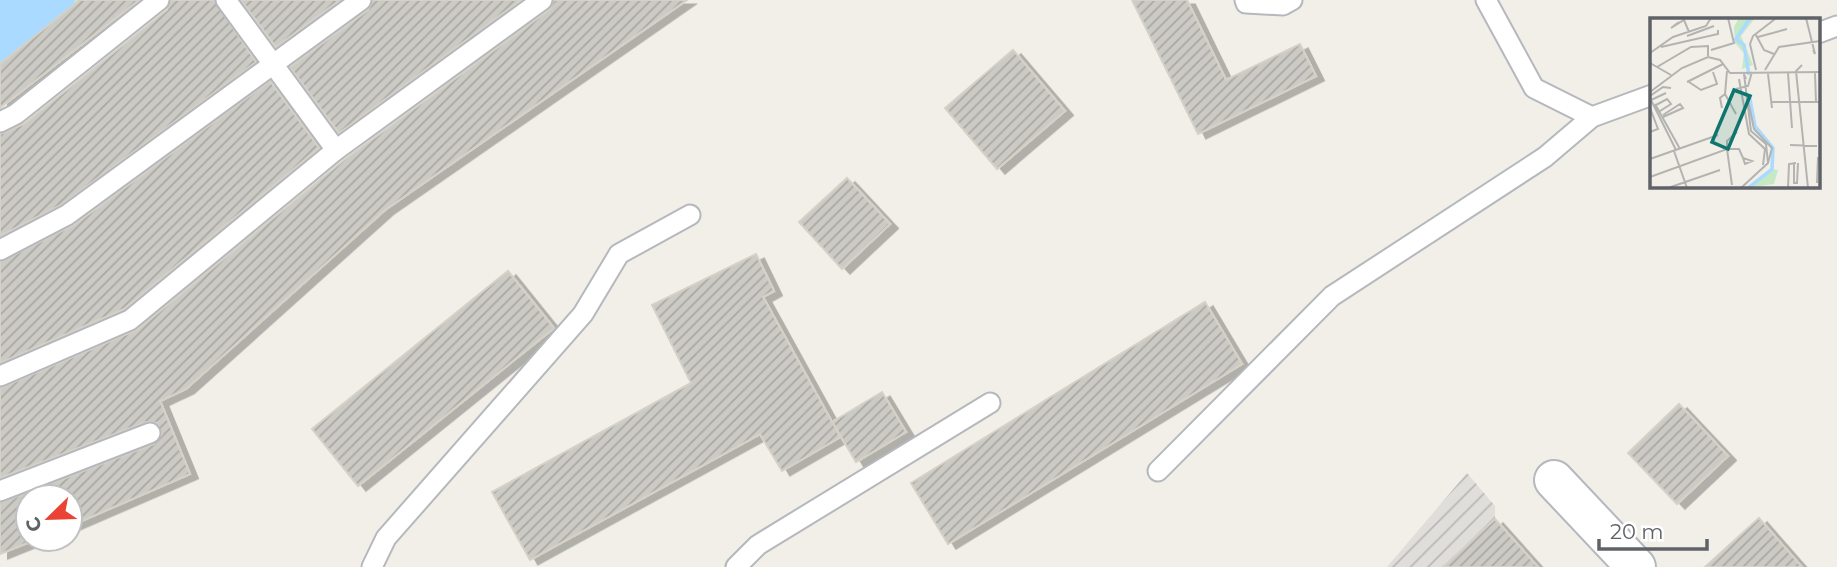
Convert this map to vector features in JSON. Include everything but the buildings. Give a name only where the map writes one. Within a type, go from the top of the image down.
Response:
[{"type":"street","points":[[1554,480],[1636,567]]},
{"type":"lane","points":[[0,122],[16,114],[159,0]]},
{"type":"lane","points":[[226,0],[336,150]]},
{"type":"lane","points":[[0,250],[67,215],[361,0]]},
{"type":"lane","points":[[0,376],[130,320],[336,150],[542,0]]},
{"type":"lane","points":[[1245,0],[1283,5],[1292,0]]},
{"type":"lane","points":[[1486,0],[1534,88],[1592,117]]},
{"type":"lane","points":[[1820,32],[1837,26]]},
{"type":"lane","points":[[1158,471],[1332,296],[1545,157],[1592,117],[1650,94]]},
{"type":"lane","points":[[372,567],[386,538],[583,314],[619,254],[690,215]]},
{"type":"lane","points":[[736,567],[758,545],[990,402]]},
{"type":"lane","points":[[0,491],[150,433]]},
{"type":"shaded area","points":[[1467,473],[1495,506],[1495,519],[1538,567],[1387,567]]},
{"type":"green space","points":[[0,0],[80,0],[0,64]]},
{"type":"waterway","points":[[0,33],[42,0]]}]
